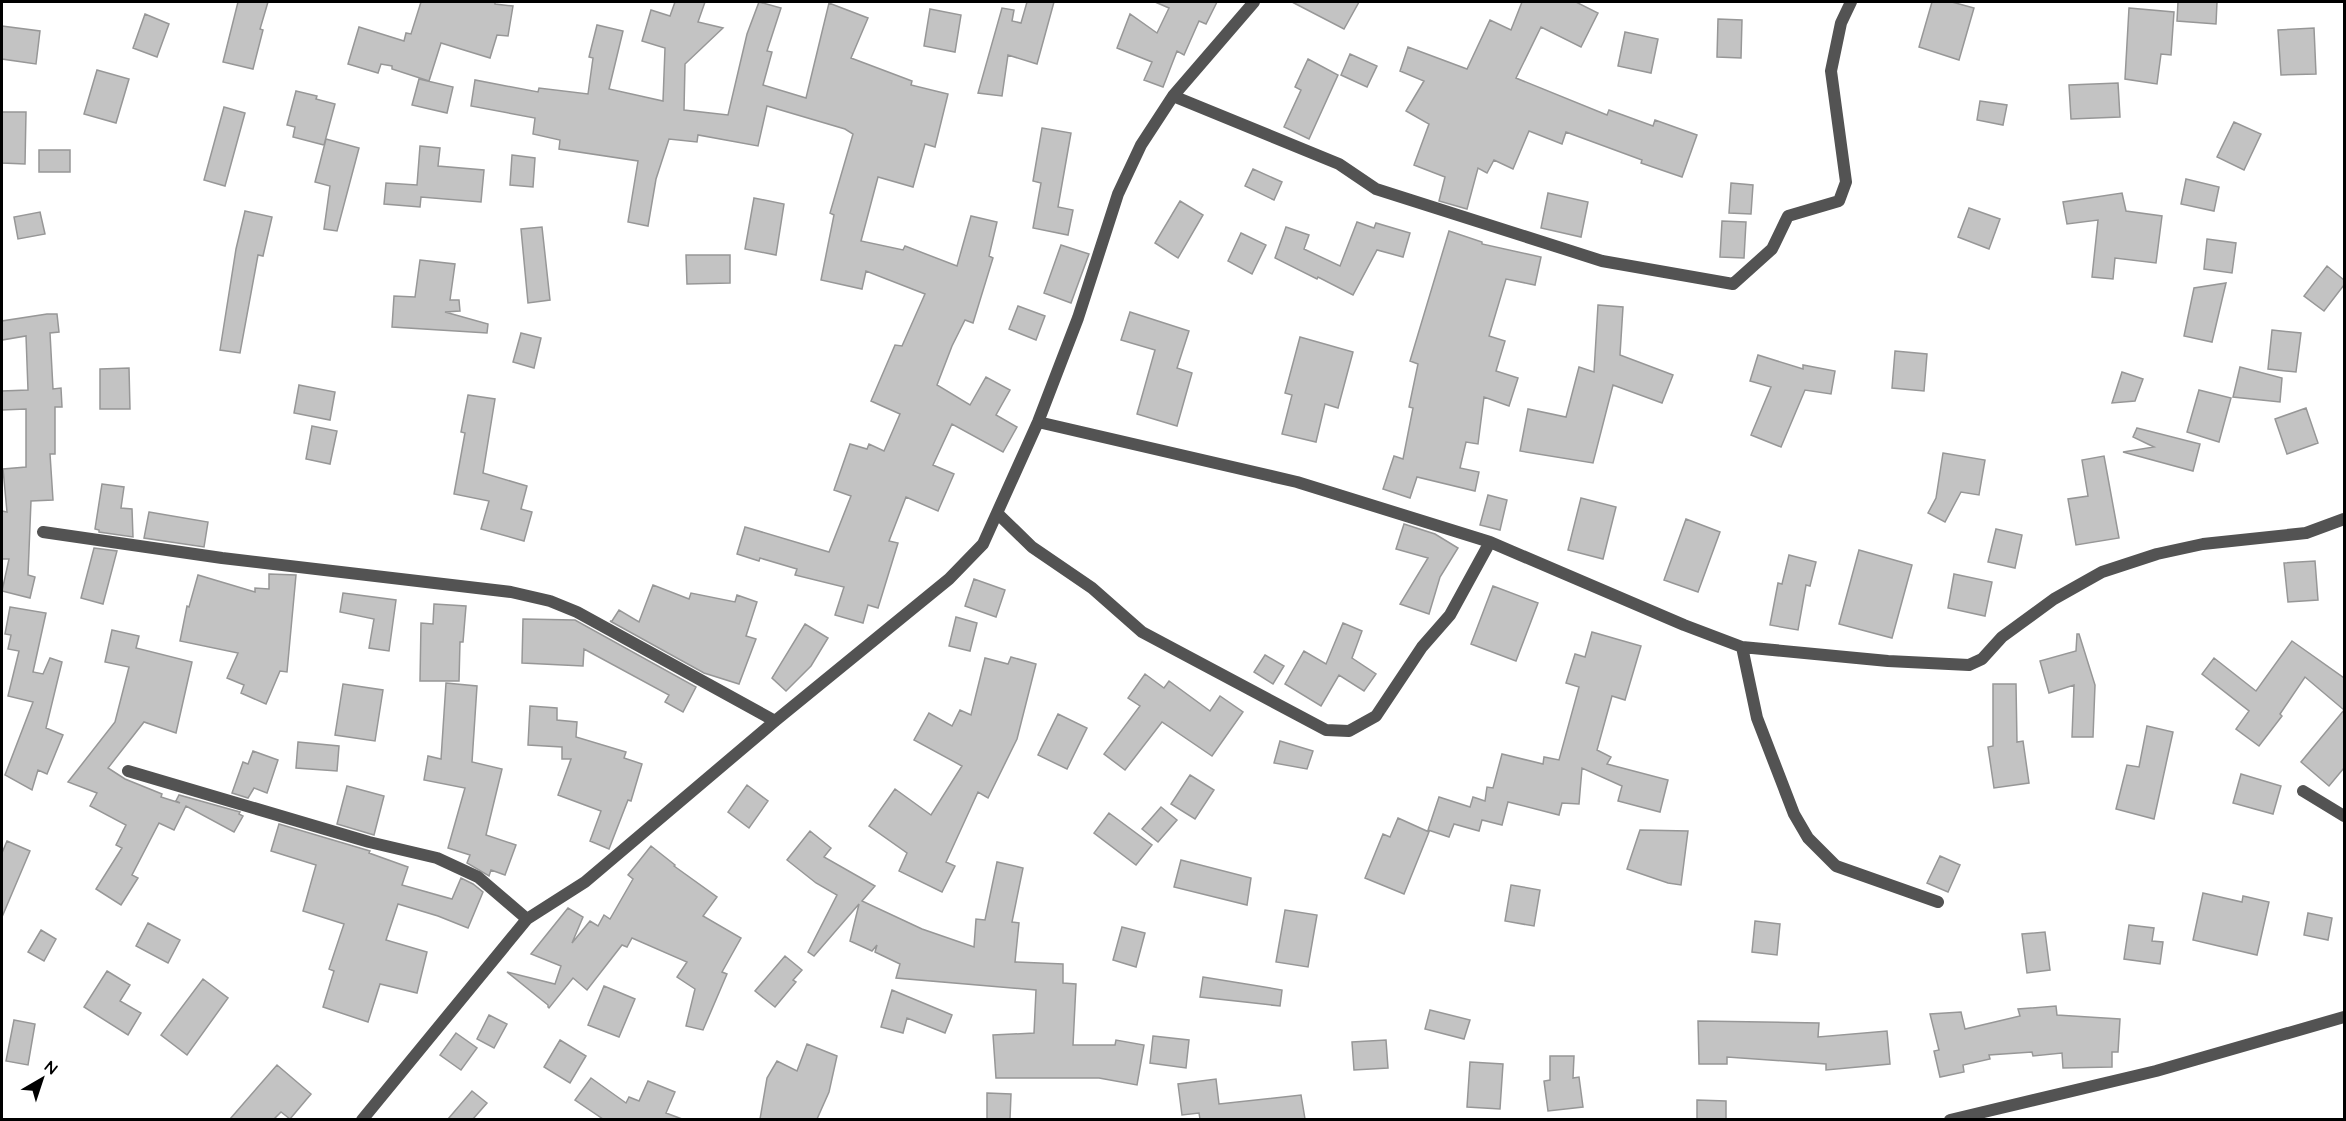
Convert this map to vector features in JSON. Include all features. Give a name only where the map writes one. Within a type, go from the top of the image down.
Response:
[{"type":"street","points":[[362,1119],[527,919],[585,882],[775,721],[949,579],[983,544],[1038,422],[1078,318],[1118,194],[1141,146],[1173,96],[1254,2]]},
{"type":"street","points":[[1173,96],[1339,164],[1376,189],[1602,261],[1733,284],[1772,249],[1788,216],[1839,201],[1846,182],[1831,71],[1840,23],[1851,2]]},
{"type":"street","points":[[1038,422],[1297,482],[1490,542],[1684,625],[1742,647],[1888,661],[1970,665],[1982,659],[2002,637],[2054,599],[2102,572],[2180,549],[2203,544],[2306,533],[2344,519]]},
{"type":"street","points":[[998,514],[1032,548],[1092,588],[1142,632],[1326,730],[1349,731],[1376,716],[1422,647],[1450,615],[1490,542]]},
{"type":"street","points":[[43,532],[222,558],[512,592],[550,601],[578,612],[775,721]]},
{"type":"street","points":[[1742,647],[1757,718],[1794,814],[1808,838],[1836,866],[1938,902]]},
{"type":"street","points":[[128,771],[369,842],[437,858],[478,878],[527,919]]},
{"type":"street","points":[[2303,790],[2344,816]]},
{"type":"street","points":[[1950,1119],[2156,1071],[2344,1017]]},
{"type":"building","points":[[238,2],[268,2],[260,29],[263,30],[253,69],[223,62]]},
{"type":"building","points":[[421,2],[495,2],[495,4],[513,6],[508,36],[497,35],[490,58],[441,43],[429,81],[392,69],[392,66],[381,64],[378,73],[348,64],[359,27],[404,41],[406,33],[411,34]]},
{"type":"building","points":[[675,2],[705,2],[698,22],[723,28],[685,64],[684,110],[728,115],[747,34],[759,2],[781,8],[767,51],[772,52],[763,85],[806,98],[829,3],[868,18],[851,58],[912,81],[911,85],[948,94],[935,147],[925,144],[913,187],[878,177],[861,241],[903,250],[905,246],[957,266],[971,216],[997,222],[989,256],[993,258],[973,323],[965,320],[937,385],[970,405],[986,377],[1010,390],[996,415],[1017,427],[1003,452],[952,424],[933,465],[954,474],[938,511],[906,497],[889,541],[898,543],[878,608],[868,605],[863,623],[835,615],[844,587],[795,575],[797,569],[737,554],[745,527],[829,552],[851,496],[834,490],[850,444],[867,449],[869,444],[884,451],[900,414],[871,401],[895,345],[902,346],[925,294],[866,271],[862,289],[821,280],[834,215],[830,213],[853,134],[845,129],[767,106],[758,146],[698,135],[697,142],[669,139],[656,179],[648,226],[628,222],[638,161],[559,149],[560,140],[533,134],[535,118],[471,106],[475,80],[538,92],[539,88],[588,94],[593,58],[589,57],[597,25],[623,31],[609,89],[663,101],[665,48],[642,41],[651,10],[670,16]]},
{"type":"building","points":[[1027,2],[1054,2],[1037,64],[1008,55],[1002,96],[978,93],[1002,8],[1014,10],[1012,21],[1021,23]]},
{"type":"building","points":[[1155,2],[1217,2],[1206,24],[1199,21],[1184,55],[1177,51],[1163,87],[1144,80],[1152,62],[1117,48],[1130,14],[1157,33],[1169,8]]},
{"type":"building","points":[[1292,2],[1359,2],[1344,29]]},
{"type":"building","points":[[1522,2],[1576,2],[1598,13],[1581,47],[1541,27],[1516,78],[1607,115],[1609,110],[1653,126],[1655,120],[1697,135],[1682,177],[1566,132],[1562,144],[1529,131],[1513,169],[1494,160],[1487,173],[1478,168],[1467,209],[1439,201],[1445,177],[1414,165],[1429,124],[1406,111],[1424,81],[1400,71],[1408,47],[1467,69],[1490,20],[1511,30]]},
{"type":"building","points":[[1932,2],[1952,2],[1974,8],[1959,60],[1919,47]]},
{"type":"building","points":[[2178,2],[2217,2],[2216,24],[2177,21]]},
{"type":"building","points":[[2129,8],[2174,12],[2171,55],[2161,54],[2157,84],[2125,79]]},
{"type":"building","points":[[930,9],[961,15],[955,52],[924,46]]},
{"type":"building","points":[[145,14],[169,24],[157,57],[133,48]]},
{"type":"building","points":[[1718,19],[1742,20],[1741,58],[1717,57]]},
{"type":"building","points":[[2,26],[40,31],[36,64],[2,59]]},
{"type":"building","points":[[2314,28],[2316,74],[2281,75],[2278,30]]},
{"type":"building","points":[[1625,32],[1658,39],[1651,73],[1618,66]]},
{"type":"building","points":[[1350,54],[1377,66],[1367,87],[1341,75]]},
{"type":"building","points":[[1308,59],[1338,75],[1309,139],[1284,127],[1301,90],[1295,87]]},
{"type":"building","points":[[97,70],[129,79],[116,123],[84,114]]},
{"type":"building","points":[[419,79],[453,87],[447,113],[412,105]]},
{"type":"building","points":[[2118,83],[2120,117],[2071,119],[2069,85]]},
{"type":"building","points":[[296,91],[317,96],[316,99],[335,104],[324,145],[293,137],[295,127],[287,125]]},
{"type":"building","points":[[1980,101],[2007,105],[2003,125],[1977,120]]},
{"type":"building","points":[[224,107],[245,113],[225,186],[204,180]]},
{"type":"building","points":[[2,112],[26,112],[25,164],[2,163]]},
{"type":"building","points":[[2234,122],[2261,134],[2244,170],[2217,157]]},
{"type":"building","points":[[1042,128],[1071,133],[1058,207],[1073,210],[1068,235],[1033,228],[1041,183],[1033,181]]},
{"type":"building","points":[[326,139],[359,148],[337,231],[324,229],[330,186],[315,182]]},
{"type":"building","points":[[420,146],[440,148],[438,166],[484,170],[481,202],[421,197],[420,207],[384,204],[386,183],[417,185]]},
{"type":"building","points":[[39,150],[70,150],[70,172],[39,172]]},
{"type":"building","points":[[512,155],[535,158],[533,187],[510,185]]},
{"type":"building","points":[[1253,169],[1282,182],[1274,200],[1245,186]]},
{"type":"building","points":[[2186,179],[2219,187],[2214,211],[2181,204]]},
{"type":"building","points":[[1731,183],[1753,185],[1751,214],[1729,213]]},
{"type":"building","points":[[1548,193],[1588,202],[1581,237],[1541,228]]},
{"type":"building","points":[[2122,193],[2126,211],[2162,216],[2156,263],[2115,258],[2113,279],[2092,277],[2098,220],[2067,224],[2063,202]]},
{"type":"building","points":[[754,198],[784,204],[776,255],[745,249]]},
{"type":"building","points":[[1180,201],[1203,215],[1178,258],[1155,243]]},
{"type":"building","points":[[1969,208],[2000,219],[1989,249],[1958,237]]},
{"type":"building","points":[[245,211],[272,217],[263,256],[258,255],[240,353],[220,350],[236,249]]},
{"type":"building","points":[[40,212],[45,234],[18,239],[14,217]]},
{"type":"building","points":[[1722,221],[1746,222],[1744,258],[1720,257]]},
{"type":"building","points":[[1357,222],[1374,228],[1376,223],[1410,233],[1403,257],[1377,250],[1353,295],[1275,258],[1286,227],[1309,235],[1304,249],[1340,266]]},
{"type":"building","points":[[542,227],[550,300],[528,303],[521,229]]},
{"type":"building","points":[[1449,231],[1482,242],[1482,244],[1541,257],[1535,285],[1506,279],[1489,336],[1505,341],[1496,371],[1518,378],[1509,406],[1484,397],[1478,444],[1466,442],[1460,468],[1479,472],[1475,491],[1417,477],[1410,498],[1383,489],[1394,456],[1403,459],[1413,408],[1409,407],[1418,364],[1410,361]]},
{"type":"building","points":[[1241,233],[1266,245],[1252,274],[1228,261]]},
{"type":"building","points":[[2207,239],[2236,243],[2232,273],[2204,269]]},
{"type":"building","points":[[1061,245],[1089,254],[1071,303],[1044,293]]},
{"type":"building","points":[[686,255],[730,255],[730,283],[687,284]]},
{"type":"building","points":[[420,260],[455,264],[450,300],[459,300],[460,311],[445,312],[488,324],[487,333],[392,327],[394,296],[415,297]]},
{"type":"building","points":[[2327,266],[2344,280],[2344,285],[2324,311],[2304,296]]},
{"type":"building","points":[[2226,283],[2212,342],[2184,336],[2194,288]]},
{"type":"building","points":[[1598,305],[1623,307],[1620,355],[1673,375],[1662,403],[1613,385],[1593,463],[1520,451],[1528,409],[1566,417],[1579,367],[1594,372]]},
{"type":"building","points":[[1018,306],[1045,316],[1036,340],[1009,329]]},
{"type":"building","points":[[1130,312],[1189,331],[1177,368],[1192,373],[1177,426],[1137,414],[1155,350],[1121,340]]},
{"type":"building","points":[[57,314],[59,332],[50,333],[53,389],[61,388],[62,407],[55,407],[55,454],[50,454],[53,500],[31,501],[28,575],[35,577],[30,598],[2,591],[9,559],[2,559],[2,511],[7,512],[3,469],[26,467],[26,409],[2,410],[2,391],[28,390],[26,336],[2,340],[2,321]]},
{"type":"building","points":[[2272,330],[2301,333],[2296,372],[2268,369]]},
{"type":"building","points":[[521,333],[541,338],[534,368],[513,362]]},
{"type":"building","points":[[1300,337],[1353,352],[1338,408],[1325,404],[1316,442],[1282,434],[1292,395],[1285,393]]},
{"type":"building","points":[[1895,351],[1927,354],[1924,391],[1892,388]]},
{"type":"building","points":[[1758,355],[1803,369],[1803,365],[1835,371],[1831,394],[1805,390],[1781,447],[1751,435],[1771,387],[1750,381]]},
{"type":"building","points":[[2240,367],[2282,378],[2280,402],[2233,397]]},
{"type":"building","points":[[129,368],[130,409],[100,409],[100,369]]},
{"type":"building","points":[[2122,372],[2143,379],[2135,401],[2112,403]]},
{"type":"building","points":[[299,385],[335,392],[330,420],[294,413]]},
{"type":"building","points":[[2199,390],[2231,398],[2219,442],[2187,432]]},
{"type":"building","points":[[468,395],[495,399],[483,473],[527,486],[521,509],[532,512],[524,541],[481,529],[489,501],[454,494],[465,433],[461,432]]},
{"type":"building","points":[[2306,408],[2318,443],[2287,454],[2275,419]]},
{"type":"building","points":[[312,426],[337,431],[330,464],[306,459]]},
{"type":"building","points":[[2137,428],[2200,444],[2193,471],[2123,452],[2154,447],[2133,437]]},
{"type":"building","points":[[1943,453],[1985,460],[1979,495],[1961,492],[1945,522],[1928,513],[1936,498]]},
{"type":"building","points":[[2104,456],[2119,538],[2076,545],[2068,499],[2088,496],[2082,460]]},
{"type":"building","points":[[102,484],[124,487],[121,508],[132,509],[133,537],[99,532],[95,529]]},
{"type":"building","points":[[1488,495],[1507,500],[1500,530],[1480,525]]},
{"type":"building","points":[[1581,498],[1616,507],[1603,559],[1568,550]]},
{"type":"building","points":[[149,512],[208,522],[204,547],[144,538]]},
{"type":"building","points":[[1686,519],[1720,532],[1698,592],[1664,580]]},
{"type":"building","points":[[1404,524],[1435,534],[1458,548],[1440,577],[1429,614],[1400,604],[1428,558],[1396,549]]},
{"type":"building","points":[[1996,529],[2022,535],[2015,568],[1988,562]]},
{"type":"building","points":[[94,548],[117,551],[103,604],[81,598]]},
{"type":"building","points":[[1859,550],[1912,565],[1892,638],[1839,624]]},
{"type":"building","points":[[1789,555],[1816,562],[1810,586],[1806,585],[1798,630],[1770,625],[1778,583],[1782,584]]},
{"type":"building","points":[[2315,561],[2318,600],[2288,602],[2284,563]]},
{"type":"building","points":[[269,574],[296,575],[287,672],[280,671],[266,704],[241,693],[244,685],[227,678],[238,653],[180,641],[187,606],[189,607],[198,575],[255,592],[255,588],[269,589]]},
{"type":"building","points":[[1954,574],[1992,582],[1985,616],[1948,608]]},
{"type":"building","points":[[974,579],[1005,590],[996,617],[965,606]]},
{"type":"building","points":[[653,585],[689,599],[691,593],[735,602],[737,595],[757,602],[746,636],[756,639],[739,684],[704,673],[610,621],[619,610],[639,622]]},
{"type":"building","points":[[1493,586],[1538,603],[1516,661],[1471,644]]},
{"type":"building","points":[[343,593],[396,600],[389,651],[369,648],[374,619],[340,612]]},
{"type":"building","points":[[434,604],[466,606],[463,642],[460,642],[459,681],[420,681],[421,623],[433,624]]},
{"type":"building","points":[[10,607],[46,613],[33,672],[43,674],[50,658],[62,662],[46,728],[63,735],[47,774],[38,770],[32,790],[5,775],[33,702],[8,696],[19,651],[8,649],[11,635],[5,634]]},
{"type":"building","points":[[956,617],[977,623],[970,651],[949,646]]},
{"type":"building","points":[[523,619],[575,620],[696,687],[683,712],[665,702],[669,695],[584,649],[583,666],[522,663]]},
{"type":"building","points":[[1343,623],[1362,631],[1352,658],[1376,674],[1364,691],[1339,675],[1321,706],[1285,684],[1304,651],[1326,664]]},
{"type":"building","points":[[805,624],[828,638],[811,666],[786,691],[772,678]]},
{"type":"building","points":[[112,630],[139,636],[136,648],[192,662],[176,733],[144,722],[108,768],[125,779],[162,794],[161,797],[180,803],[176,801],[179,795],[240,812],[239,814],[243,816],[234,832],[186,806],[174,830],[159,823],[132,875],[138,878],[121,905],[96,889],[122,848],[116,845],[126,825],[90,806],[97,793],[68,782],[115,722],[129,667],[105,662]]},
{"type":"building","points":[[1592,632],[1641,646],[1625,700],[1612,696],[1597,750],[1611,757],[1607,764],[1668,780],[1660,812],[1618,801],[1622,786],[1582,768],[1579,804],[1562,803],[1559,815],[1508,802],[1502,825],[1482,820],[1479,831],[1454,824],[1449,837],[1428,830],[1439,797],[1470,807],[1473,797],[1485,801],[1487,787],[1493,788],[1502,754],[1543,764],[1544,757],[1559,760],[1579,687],[1566,683],[1575,654],[1585,657]]},
{"type":"building","points":[[2077,634],[2079,634],[2095,685],[2093,737],[2072,737],[2074,685],[2049,693],[2040,661],[2076,651]]},
{"type":"building","points":[[2292,641],[2344,678],[2344,710],[2305,677],[2280,714],[2282,716],[2259,746],[2236,729],[2249,711],[2202,674],[2214,658],[2256,691]]},
{"type":"building","points":[[1265,655],[1284,666],[1273,684],[1254,672]]},
{"type":"building","points":[[1011,657],[1036,664],[1017,739],[988,798],[978,792],[946,862],[955,866],[942,892],[899,871],[907,853],[869,826],[895,789],[931,815],[962,766],[914,740],[929,713],[952,726],[960,710],[971,715],[985,658],[1008,664]]},
{"type":"building","points":[[1145,674],[1164,688],[1169,681],[1210,711],[1220,696],[1243,712],[1212,756],[1162,722],[1125,770],[1104,754],[1140,706],[1128,698]]},
{"type":"building","points":[[446,683],[477,686],[472,762],[502,769],[486,835],[516,845],[505,875],[491,870],[489,876],[467,863],[470,855],[448,848],[465,788],[424,780],[428,756],[441,759]]},
{"type":"building","points":[[343,684],[383,690],[375,741],[335,735]]},
{"type":"building","points":[[1993,684],[2016,684],[2017,742],[2023,741],[2029,783],[1994,788],[1988,747],[1993,746]]},
{"type":"building","points":[[530,706],[557,708],[557,720],[577,722],[576,737],[626,752],[624,758],[642,764],[631,801],[628,800],[609,849],[590,841],[601,811],[558,795],[571,759],[562,759],[562,747],[528,745]]},
{"type":"building","points":[[2344,710],[2344,768],[2329,786],[2301,762]]},
{"type":"building","points":[[1058,714],[1087,728],[1067,769],[1038,755]]},
{"type":"building","points":[[2147,726],[2173,732],[2154,819],[2116,809],[2127,765],[2139,767]]},
{"type":"building","points":[[1280,741],[1313,751],[1307,769],[1274,763]]},
{"type":"building","points":[[298,742],[339,746],[337,771],[296,768]]},
{"type":"building","points":[[253,751],[278,760],[267,793],[254,788],[248,798],[232,793],[243,762],[248,764]]},
{"type":"building","points":[[2241,774],[2281,786],[2273,814],[2233,803]]},
{"type":"building","points":[[1190,775],[1214,790],[1195,819],[1171,804]]},
{"type":"building","points":[[747,785],[768,801],[749,828],[728,812]]},
{"type":"building","points":[[347,786],[384,796],[374,835],[337,824]]},
{"type":"building","points":[[1161,807],[1177,820],[1158,842],[1142,829]]},
{"type":"building","points":[[1109,813],[1152,845],[1136,865],[1094,833]]},
{"type":"building","points":[[1398,818],[1429,832],[1404,894],[1365,878],[1383,834],[1390,837]]},
{"type":"building","points":[[279,824],[370,851],[369,853],[408,867],[402,885],[452,899],[461,878],[483,892],[468,928],[398,904],[386,940],[427,952],[417,993],[380,984],[368,1022],[323,1007],[334,971],[329,969],[344,924],[303,911],[316,865],[271,851]]},
{"type":"building","points":[[1640,830],[1688,831],[1681,885],[1627,869]]},
{"type":"building","points":[[810,831],[831,848],[824,857],[875,886],[862,901],[922,929],[974,947],[976,919],[985,920],[997,862],[1023,868],[1012,922],[1019,923],[1015,962],[1063,964],[1063,983],[1076,984],[1073,1045],[1115,1045],[1116,1040],[1144,1045],[1137,1085],[1099,1078],[996,1078],[993,1035],[1034,1033],[1036,990],[896,978],[900,964],[875,952],[877,945],[872,951],[850,941],[859,904],[814,956],[808,952],[837,895],[816,883],[787,860]]},
{"type":"building","points":[[7,841],[30,851],[2,917],[2,853]]},
{"type":"building","points":[[651,846],[717,897],[703,916],[741,938],[722,972],[727,974],[703,1030],[686,1026],[695,989],[677,977],[687,962],[632,938],[627,947],[622,945],[587,990],[573,978],[549,1008],[507,972],[555,984],[561,966],[531,954],[568,908],[583,917],[572,943],[590,921],[598,926],[604,915],[610,919],[633,879],[628,875]]},
{"type":"building","points":[[1940,856],[1960,865],[1948,892],[1927,883]]},
{"type":"building","points":[[1181,860],[1251,878],[1247,905],[1174,887]]},
{"type":"building","points":[[1511,885],[1540,890],[1534,926],[1505,921]]},
{"type":"building","points":[[2203,893],[2242,902],[2243,896],[2269,902],[2257,955],[2193,940]]},
{"type":"building","points":[[1285,910],[1317,915],[1308,967],[1276,962]]},
{"type":"building","points":[[2308,913],[2332,918],[2328,940],[2304,935]]},
{"type":"building","points":[[1755,921],[1780,924],[1777,955],[1752,952]]},
{"type":"building","points":[[148,923],[180,940],[168,963],[136,946]]},
{"type":"building","points":[[2129,925],[2154,928],[2152,941],[2163,942],[2160,964],[2124,959]]},
{"type":"building","points":[[1122,927],[1145,933],[1136,967],[1113,960]]},
{"type":"building","points":[[41,930],[56,939],[44,961],[28,952]]},
{"type":"building","points":[[2045,932],[2050,970],[2027,973],[2022,934]]},
{"type":"building","points":[[785,956],[802,970],[793,980],[796,982],[775,1007],[755,991]]},
{"type":"building","points":[[107,971],[130,985],[120,1001],[141,1013],[128,1035],[84,1007]]},
{"type":"building","points":[[1203,977],[1282,990],[1280,1006],[1200,997]]},
{"type":"building","points":[[203,979],[228,998],[187,1055],[161,1035]]},
{"type":"building","points":[[604,986],[635,999],[619,1037],[588,1025]]},
{"type":"building","points":[[892,990],[952,1015],[945,1033],[907,1018],[903,1033],[881,1027]]},
{"type":"building","points":[[2056,1006],[2057,1015],[2120,1019],[2118,1052],[2112,1052],[2112,1067],[2063,1068],[2062,1053],[2033,1056],[2032,1052],[1989,1055],[1990,1059],[1963,1065],[1964,1072],[1940,1077],[1934,1051],[1939,1050],[1930,1014],[1961,1012],[1965,1029],[2020,1016],[2018,1009]]},
{"type":"building","points":[[1430,1010],[1470,1020],[1464,1039],[1425,1029]]},
{"type":"building","points":[[489,1015],[507,1024],[494,1048],[477,1039]]},
{"type":"building","points":[[14,1020],[35,1024],[28,1065],[6,1061]]},
{"type":"building","points":[[1698,1021],[1819,1023],[1818,1037],[1887,1031],[1890,1064],[1826,1070],[1826,1064],[1727,1057],[1727,1064],[1699,1064]]},
{"type":"building","points":[[456,1033],[477,1048],[461,1070],[440,1055]]},
{"type":"building","points":[[1153,1036],[1189,1040],[1186,1068],[1150,1063]]},
{"type":"building","points":[[560,1040],[586,1056],[570,1083],[544,1067]]},
{"type":"building","points":[[1386,1040],[1388,1068],[1354,1070],[1352,1042]]},
{"type":"building","points":[[807,1044],[837,1056],[829,1092],[817,1119],[760,1119],[767,1078],[777,1061],[797,1071]]},
{"type":"building","points":[[1550,1056],[1574,1056],[1573,1078],[1579,1077],[1583,1107],[1548,1111],[1544,1081],[1550,1080]]},
{"type":"building","points":[[1470,1062],[1503,1064],[1500,1109],[1467,1107]]},
{"type":"building","points":[[277,1065],[311,1094],[290,1119],[281,1112],[274,1119],[230,1119]]},
{"type":"building","points":[[591,1078],[626,1103],[629,1097],[639,1101],[648,1081],[675,1092],[666,1113],[682,1119],[603,1119],[575,1100]]},
{"type":"building","points":[[1216,1079],[1219,1104],[1301,1095],[1305,1119],[1200,1119],[1199,1113],[1182,1115],[1178,1084]]},
{"type":"building","points":[[472,1091],[487,1103],[473,1119],[448,1119]]},
{"type":"building","points":[[987,1093],[1011,1094],[1010,1119],[987,1119]]},
{"type":"building","points":[[1697,1100],[1726,1101],[1726,1119],[1697,1119]]}]
